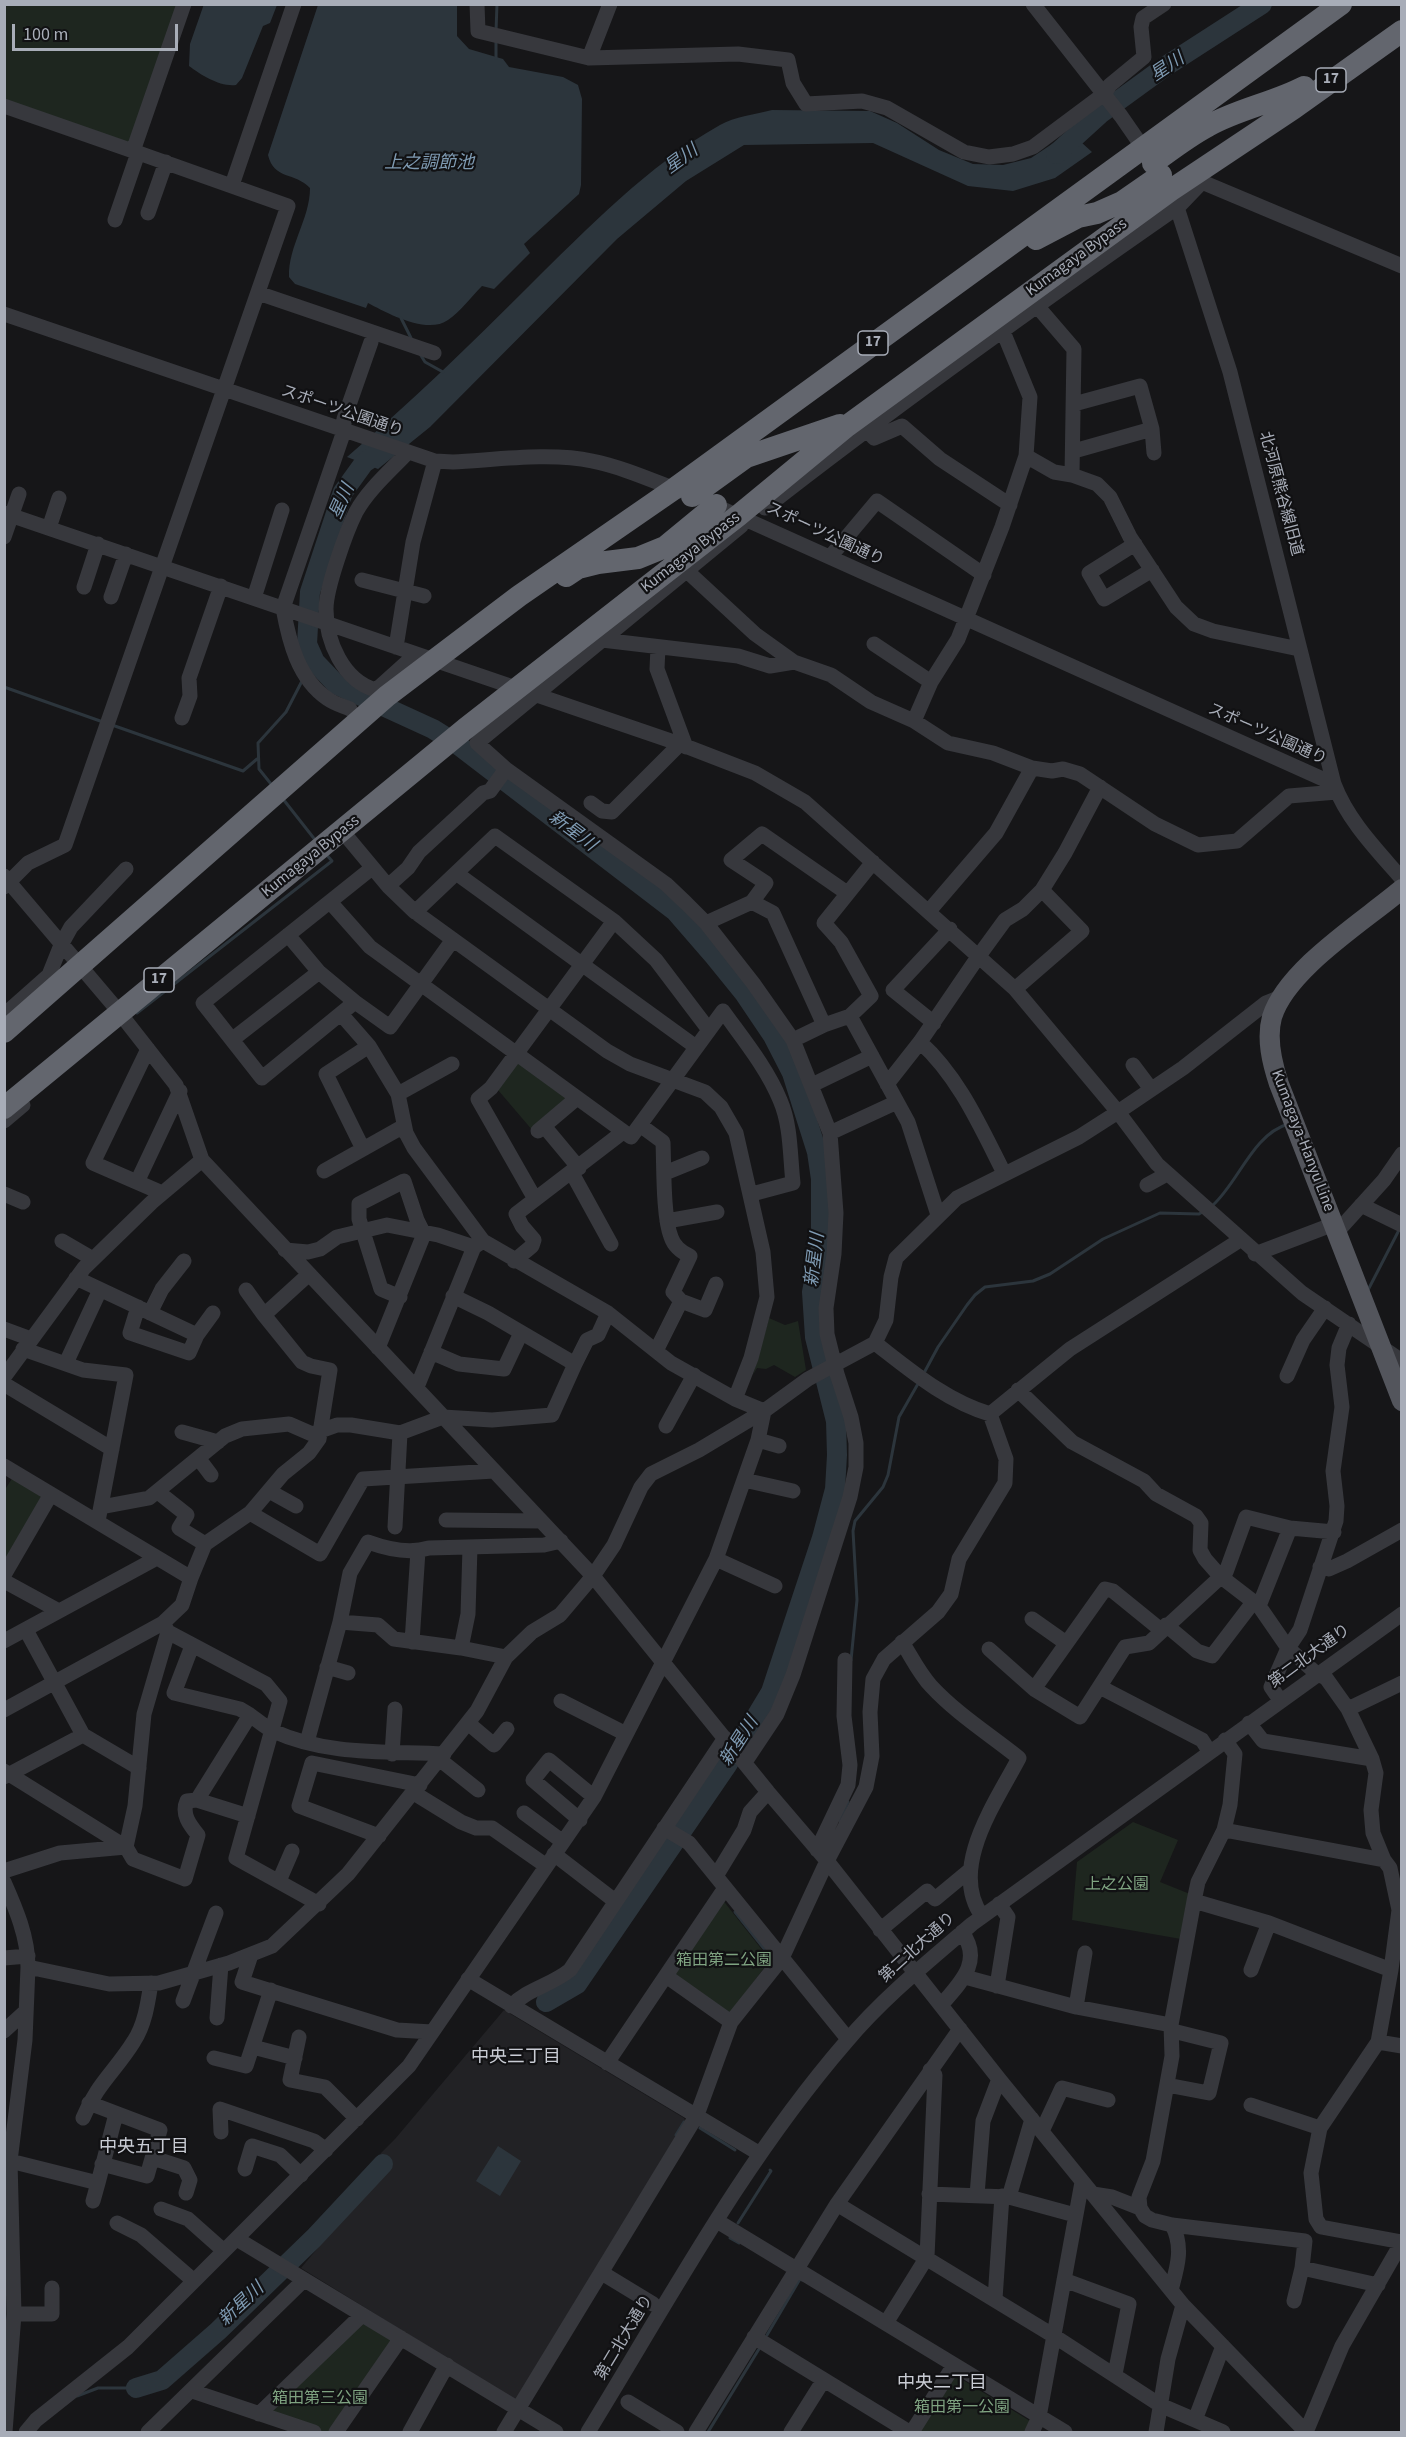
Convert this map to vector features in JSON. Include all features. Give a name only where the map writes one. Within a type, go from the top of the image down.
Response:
[{"type":"highway","name":"Kumagaya Bypass","points":[[4,1108],[122,1016],[465,729],[525,693],[856,427],[1161,176],[1341,4]]},
{"type":"highway","name":"Kumagaya Bypass","points":[[6,1016],[81,968],[277,793],[357,713],[387,696],[426,658],[683,492],[983,263],[1294,108],[1401,31]]},
{"type":"highway","points":[[983,263],[1008,255],[1078,217],[1097,213],[1122,202],[1161,176],[1208,125],[1280,99],[1351,65]]},
{"type":"highway","points":[[683,492],[746,458],[837,425],[856,427]]},
{"type":"highway","points":[[510,604],[524,604],[578,568],[638,558],[665,547],[716,505]]},
{"type":"main road","name":"Kumagaya-Hanyu Line","points":[[1401,889],[1304,968],[1281,997],[1272,1017],[1270,1037],[1271,1060],[1401,1401]]},
{"type":"street","points":[[115,220],[184,4]]},
{"type":"street","points":[[232,185],[294,4]]},
{"type":"street","points":[[477,4],[478,31],[589,58],[738,54],[788,60],[793,83],[806,104],[862,101],[887,108],[964,152],[989,157],[1013,154],[1033,147],[1105,96],[1110,86],[1144,57],[1141,27],[1143,18],[1164,4]]},
{"type":"street","points":[[589,58],[610,4]]},
{"type":"street","points":[[1033,4],[1105,96]]},
{"type":"street","name":"北河原熊谷線旧道","points":[[1105,96],[1161,176],[1230,372],[1335,788],[1358,826],[1401,879]]},
{"type":"street","points":[[4,106],[288,206],[65,845],[28,863],[6,881],[122,1016],[180,1090],[202,1161],[593,1576],[942,2004],[999,2079],[1183,2305],[1306,2433],[1342,2346],[1401,2242],[1321,2227],[1316,2219],[1311,2173],[1320,2128],[1378,2042],[1391,1970],[1399,1910],[1392,1866],[1373,1833],[1371,1810],[1376,1773],[1372,1759],[1348,1709],[1326,1678],[1317,1674],[1288,1648],[1256,1603],[1220,1576],[1205,1560],[1200,1550],[1201,1523],[1196,1516],[1156,1494],[1144,1481],[1072,1442],[1018,1390]]},
{"type":"street","points":[[148,213],[166,162]]},
{"type":"street","points":[[1010,505],[940,459],[902,426],[874,438],[856,427],[1037,306],[1161,176],[1202,182],[1401,266]]},
{"type":"street","points":[[258,292],[434,353]]},
{"type":"street","points":[[1037,306],[1074,349],[1072,475]]},
{"type":"street","name":"スポーツ公園通り","points":[[4,314],[435,461],[565,458],[591,460],[624,470],[716,505],[1335,788]]},
{"type":"street","points":[[914,721],[932,682],[958,639],[984,575],[1026,456],[1030,397],[1002,329]]},
{"type":"street","points":[[357,713],[328,700],[310,683],[288,634],[283,608],[348,432],[344,419],[371,342]]},
{"type":"street","points":[[1074,404],[1140,386],[1152,429],[1154,453]]},
{"type":"street","points":[[1074,451],[1152,429]]},
{"type":"street","points":[[408,453],[365,499],[356,514],[332,579],[326,608],[337,656],[349,674],[366,688],[376,690],[426,658]]},
{"type":"street","points":[[1026,456],[1054,472],[1072,475],[1097,484],[1110,497],[1135,544],[1176,607],[1194,624],[1213,632],[1299,649]]},
{"type":"street","points":[[396,647],[413,543],[435,461]]},
{"type":"street","points":[[4,537],[8,514],[19,494]]},
{"type":"street","points":[[49,528],[59,498]]},
{"type":"street","points":[[830,557],[877,501],[984,575]]},
{"type":"street","points":[[254,597],[282,510]]},
{"type":"street","points":[[8,514],[683,746],[755,773],[787,791],[805,802],[1015,989],[1167,1174],[1255,1254],[1302,1293],[1401,1361]]},
{"type":"street","points":[[744,518],[688,572],[602,640],[525,693],[477,743],[505,770],[666,884],[706,923],[753,983],[793,1040],[830,1133],[836,1213],[834,1254],[826,1308],[827,1334],[851,1417],[856,1443],[856,1467],[850,1497],[793,1675],[777,1714],[745,1762]]},
{"type":"street","points":[[84,587],[98,544]]},
{"type":"street","points":[[1135,544],[1089,573],[1104,599],[1152,570]]},
{"type":"street","points":[[111,597],[126,554]]},
{"type":"street","points":[[688,572],[755,634],[794,662],[831,675],[872,702],[914,721],[948,743],[993,753],[1032,768],[1052,771],[1063,769],[1080,774],[1155,824],[1198,845],[1237,841],[1289,796],[1335,788]]},
{"type":"street","points":[[362,580],[424,596]]},
{"type":"street","points":[[182,718],[190,696],[189,678],[221,586]]},
{"type":"street","points":[[602,640],[738,656],[770,666],[794,662]]},
{"type":"street","points":[[874,644],[932,682]]},
{"type":"street","points":[[658,647],[657,669],[683,746]]},
{"type":"street","points":[[591,803],[602,811],[612,812],[683,746]]},
{"type":"street","points":[[929,911],[996,833],[1032,768]]},
{"type":"street","points":[[388,886],[408,868],[419,852],[483,793],[490,791],[505,770]]},
{"type":"street","points":[[887,1084],[934,1023],[1005,920],[1023,909],[1042,891],[1100,787]]},
{"type":"street","points":[[706,923],[752,902],[766,883],[731,860],[762,834],[847,893]]},
{"type":"street","points":[[415,912],[495,836],[614,921],[656,960],[709,1030]]},
{"type":"street","points":[[329,844],[372,868],[415,912],[452,941],[607,1051],[630,1064],[705,1092],[729,1119],[736,1134],[752,1194],[764,1252],[767,1297],[751,1358],[735,1399]]},
{"type":"street","points":[[793,1040],[850,1016],[871,996],[841,942],[824,923],[873,862]]},
{"type":"street","points":[[355,1002],[262,1078],[203,1003],[372,868]]},
{"type":"street","points":[[6,1016],[49,975],[71,927],[126,869]]},
{"type":"street","points":[[456,873],[696,1047]]},
{"type":"street","points":[[1015,989],[1082,931],[1042,891]]},
{"type":"street","points":[[752,902],[773,913],[824,1025]]},
{"type":"street","points":[[331,903],[370,947],[631,1137],[723,1011],[762,1068],[781,1101],[788,1132],[793,1183],[752,1194]]},
{"type":"street","points":[[535,1199],[477,1099],[491,1088],[614,921]]},
{"type":"street","points":[[934,1023],[893,990],[950,929]]},
{"type":"street","points":[[288,935],[319,972],[390,1027],[452,941]]},
{"type":"street","points":[[233,1040],[319,972]]},
{"type":"street","points":[[4,1958],[28,1962],[109,1984],[151,1983],[221,1965],[272,1946],[319,1904],[348,1874],[379,1836],[477,1711],[506,1657],[532,1632],[560,1615],[593,1576],[614,1545],[641,1487],[651,1474],[699,1450],[764,1411],[808,1378],[874,1342],[886,1320],[891,1277],[897,1258],[957,1198],[1079,1137],[1151,1089],[1266,1003],[1281,997]]},
{"type":"street","points":[[341,1014],[369,1046],[398,1094],[404,1126],[414,1148],[479,1244]]},
{"type":"street","points":[[4,1121],[122,1016]]},
{"type":"street","points":[[850,1016],[908,1122],[938,1215]]},
{"type":"street","points":[[920,1042],[936,1056],[973,1113],[1004,1173]]},
{"type":"street","points":[[363,1149],[326,1074],[369,1046]]},
{"type":"street","points":[[148,1049],[93,1163],[162,1193]]},
{"type":"street","points":[[812,1085],[872,1056]]},
{"type":"street","points":[[398,1094],[452,1064]]},
{"type":"street","points":[[1133,1065],[1151,1089]]},
{"type":"street","points":[[137,1182],[180,1090]]},
{"type":"street","points":[[577,1098],[541,1128],[576,1170],[611,1244]]},
{"type":"street","points":[[830,1133],[897,1102]]},
{"type":"street","points":[[640,1125],[663,1142],[667,1221],[671,1237],[680,1251],[690,1256],[673,1292],[681,1301],[705,1310],[716,1284]]},
{"type":"street","points":[[324,1171],[404,1126]]},
{"type":"street","points":[[514,1261],[532,1246],[534,1240],[516,1215],[623,1132]]},
{"type":"street","points":[[1255,1254],[1336,1228],[1384,1180],[1401,1154]]},
{"type":"street","points":[[665,1173],[702,1158]]},
{"type":"street","points":[[4,1377],[76,1278],[93,1259],[162,1193],[202,1161]]},
{"type":"street","points":[[1147,1185],[1167,1174]]},
{"type":"street","points":[[378,1348],[400,1297],[424,1234],[404,1181],[359,1204],[359,1219],[381,1289],[400,1297]]},
{"type":"street","points":[[4,1194],[23,1202]]},
{"type":"street","points":[[1361,1205],[1401,1225]]},
{"type":"street","points":[[667,1221],[717,1212]]},
{"type":"street","points":[[285,1250],[308,1252],[320,1249],[337,1237],[387,1225],[479,1244],[608,1313],[671,1363],[735,1399],[764,1411]]},
{"type":"street","points":[[990,1414],[1070,1349],[1240,1240]]},
{"type":"street","points":[[62,1241],[93,1259]]},
{"type":"street","points":[[417,1387],[453,1296],[479,1244]]},
{"type":"street","points":[[184,1262],[144,1310],[130,1333],[189,1353],[197,1335],[213,1313]]},
{"type":"street","points":[[264,1315],[308,1275]]},
{"type":"street","points":[[76,1278],[197,1335]]},
{"type":"street","points":[[66,1364],[100,1290]]},
{"type":"street","points":[[126,1848],[135,1806],[144,1714],[165,1628],[182,1605],[205,1544],[250,1513],[283,1474],[309,1453],[319,1439],[330,1370],[302,1362],[246,1290]]},
{"type":"street","points":[[453,1296],[488,1313],[575,1364]]},
{"type":"street","points":[[656,1351],[681,1301]]},
{"type":"street","points":[[1287,1376],[1303,1340],[1325,1308]]},
{"type":"street","points":[[99,1515],[149,1498],[225,1436],[242,1429],[289,1424],[312,1434],[337,1425],[351,1425],[400,1433],[443,1417],[492,1420],[552,1415],[587,1340],[598,1335],[608,1313]]},
{"type":"street","points":[[1280,1700],[1271,1687],[1288,1648],[1300,1630],[1334,1532],[1337,1506],[1333,1472],[1342,1407],[1337,1365],[1339,1348],[1350,1324]]},
{"type":"street","points":[[4,1329],[66,1364],[83,1370],[126,1375],[99,1515]]},
{"type":"street","points":[[431,1352],[459,1364],[504,1369],[521,1333]]},
{"type":"street","points":[[874,1342],[930,1385],[972,1408],[990,1414]]},
{"type":"street","points":[[666,1426],[694,1375]]},
{"type":"street","points":[[4,1384],[112,1449]]},
{"type":"street","points":[[26,2433],[36,2420],[128,2347],[408,2066],[594,1797],[716,1559],[758,1440],[764,1411]]},
{"type":"street","points":[[822,1856],[866,1787],[872,1756],[870,1712],[873,1679],[884,1659],[938,1612],[951,1594],[959,1559],[1005,1483],[1006,1460],[990,1414]]},
{"type":"street","points":[[182,1432],[218,1442]]},
{"type":"street","points":[[395,1527],[400,1433]]},
{"type":"street","points":[[758,1440],[779,1446]]},
{"type":"street","points":[[199,1459],[211,1475]]},
{"type":"street","points":[[250,1513],[320,1554],[363,1479],[494,1471]]},
{"type":"street","points":[[7,1473],[99,1515],[157,1558],[192,1578]]},
{"type":"street","points":[[744,1480],[793,1491]]},
{"type":"street","points":[[269,1491],[296,1506]]},
{"type":"street","points":[[158,1492],[187,1515],[179,1528],[205,1544]]},
{"type":"street","points":[[4,1575],[51,1494]]},
{"type":"street","points":[[989,1648],[1034,1689],[1080,1717],[1125,1647],[1149,1644],[1226,1572],[1246,1517],[1290,1528],[1334,1532]]},
{"type":"street","points":[[446,1520],[541,1521]]},
{"type":"street","points":[[1034,1689],[1105,1589],[1113,1591],[1197,1651],[1212,1656],[1256,1603],[1290,1528]]},
{"type":"street","points":[[1320,1568],[1329,1569],[1347,1561],[1401,1530]]},
{"type":"street","points":[[307,1742],[340,1622],[350,1573],[368,1542],[384,1548],[418,1551],[429,1548],[544,1545],[561,1541]]},
{"type":"street","points":[[461,1648],[468,1614],[470,1547]]},
{"type":"street","points":[[412,1642],[418,1551]]},
{"type":"street","points":[[4,1641],[157,1558]]},
{"type":"street","points":[[716,1559],[775,1586]]},
{"type":"street","points":[[4,1581],[59,1611]]},
{"type":"street","name":"第二北大通り","points":[[588,2433],[760,2154],[818,2074],[848,2039],[915,1973],[982,1916],[1401,1614]]},
{"type":"street","points":[[1032,1619],[1066,1643]]},
{"type":"street","points":[[340,1622],[378,1625],[394,1639],[506,1657]]},
{"type":"street","points":[[165,1628],[192,1646],[266,1684],[280,1701],[236,1858],[319,1904]]},
{"type":"street","points":[[4,1710],[165,1628]]},
{"type":"street","points":[[26,1630],[83,1735],[139,1768]]},
{"type":"street","points":[[902,1642],[929,1684],[961,1716],[986,1731],[1019,1758],[979,1833],[970,1870],[969,1889],[974,1904],[982,1916]]},
{"type":"street","points":[[192,1646],[174,1693],[240,1708],[272,1731],[324,1747],[392,1754],[410,1752],[442,1757],[478,1790]]},
{"type":"street","points":[[504,2433],[697,2115],[731,2022],[777,1952],[822,1856],[848,1785],[850,1765],[844,1716],[845,1660]]},
{"type":"street","points":[[327,1667],[348,1673]]},
{"type":"street","points":[[1348,1709],[1401,1683]]},
{"type":"street","points":[[1100,1687],[1202,1740],[1209,1751]]},
{"type":"street","points":[[561,1701],[626,1734]]},
{"type":"street","points":[[392,1754],[395,1709]]},
{"type":"street","points":[[197,1800],[250,1715]]},
{"type":"street","points":[[468,1723],[494,1745],[507,1729]]},
{"type":"street","points":[[1249,1723],[1263,1741],[1372,1759]]},
{"type":"street","points":[[6,1774],[83,1735]]},
{"type":"street","points":[[511,2006],[523,1994],[556,1982],[570,1970],[725,1738]]},
{"type":"street","points":[[1225,1740],[1235,1754],[1230,1805],[1224,1830],[1198,1882],[1172,2028],[1172,2056],[1167,2085],[1153,2161],[1139,2197],[1140,2208],[1145,2216],[1152,2220],[1172,2225],[1305,2241],[1317,2233],[1321,2227]]},
{"type":"street","points":[[580,1820],[532,1780],[549,1760],[594,1797]]},
{"type":"street","points":[[379,1836],[299,1806],[312,1763],[417,1789],[461,1822],[476,1828],[492,1828],[554,1854],[615,1901]]},
{"type":"street","points":[[6,1774],[126,1848],[133,1859],[185,1879],[198,1835],[188,1823],[184,1806],[187,1801],[197,1800],[248,1816]]},
{"type":"street","points":[[607,2063],[666,1976],[720,1882],[750,1812],[768,1792]]},
{"type":"street","points":[[524,1813],[554,1854]]},
{"type":"street","points":[[664,1828],[688,1842],[848,2039]]},
{"type":"street","points":[[1224,1830],[1392,1866]]},
{"type":"street","points":[[4,1871],[60,1853],[126,1848]]},
{"type":"street","points":[[279,1881],[292,1851]]},
{"type":"street","points":[[880,1930],[927,1891],[934,1899],[970,1870]]},
{"type":"street","points":[[4,1882],[18,1915],[28,1962],[25,2040],[10,2162],[10,2289],[15,2314],[5,2433]]},
{"type":"street","points":[[1194,1901],[1269,1923],[1391,1970]]},
{"type":"street","points":[[997,1986],[1008,1917],[999,1904]]},
{"type":"street","points":[[183,2001],[216,1913]]},
{"type":"street","points":[[1251,1970],[1269,1923]]},
{"type":"street","points":[[942,2004],[964,1977],[972,1954],[969,1942],[962,1932]]},
{"type":"street","points":[[1076,2007],[1085,1953]]},
{"type":"street","points":[[251,1955],[242,1982],[397,2030],[432,2032]]},
{"type":"street","points":[[217,2018],[221,1965]]},
{"type":"street","points":[[666,1976],[731,2022]]},
{"type":"street","points":[[964,1977],[1076,2007],[1172,2028],[1221,2043],[1209,2093],[1167,2085]]},
{"type":"street","points":[[468,1979],[760,2154]]},
{"type":"street","points":[[102,2164],[147,2176],[153,2158],[160,2130],[116,2114],[86,2110],[98,2086],[135,2040],[146,2012],[151,1983]]},
{"type":"street","points":[[214,2058],[246,2066],[271,1990]]},
{"type":"street","points":[[5,2030],[26,2011]]},
{"type":"street","points":[[696,2433],[837,2204],[960,2029]]},
{"type":"street","points":[[299,2037],[290,2080],[325,2087],[357,2119]]},
{"type":"street","points":[[1378,2042],[1401,2046]]},
{"type":"street","points":[[253,2047],[295,2058]]},
{"type":"street","points":[[886,2323],[927,2258],[935,2075],[930,2070]]},
{"type":"street","points":[[977,2195],[982,2121],[999,2079]]},
{"type":"street","points":[[1042,2131],[1062,2088],[1108,2100]]},
{"type":"street","points":[[1251,2105],[1320,2128]]},
{"type":"street","points":[[221,2132],[220,2109],[314,2141],[326,2150]]},
{"type":"street","points":[[93,2201],[116,2114]]},
{"type":"street","points":[[995,2299],[1006,2197],[1032,2119]]},
{"type":"street","points":[[245,2169],[252,2146],[280,2155],[301,2175]]},
{"type":"street","points":[[153,2158],[184,2168],[190,2180],[186,2193]]},
{"type":"street","points":[[10,2162],[98,2183]]},
{"type":"street","points":[[1032,2433],[1039,2417],[1082,2182]]},
{"type":"street","points":[[929,2194],[1006,2197],[1075,2215]]},
{"type":"street","points":[[1093,2194],[1112,2197],[1140,2208]]},
{"type":"street","points":[[837,2204],[995,2299],[1160,2405],[1223,2433]]},
{"type":"street","points":[[162,2209],[188,2219],[224,2251]]},
{"type":"street","points":[[717,2221],[1065,2433]]},
{"type":"street","points":[[117,2223],[141,2235],[194,2281]]},
{"type":"street","points":[[1171,2290],[1179,2261],[1179,2245],[1172,2225]]},
{"type":"street","points":[[237,2239],[519,2408],[556,2433]]},
{"type":"street","points":[[1294,2301],[1302,2268],[1305,2241]]},
{"type":"street","points":[[1302,2268],[1378,2285]]},
{"type":"street","points":[[602,2273],[652,2304]]},
{"type":"street","points":[[148,2433],[192,2391],[299,2277]]},
{"type":"street","points":[[1064,2280],[1129,2304],[1115,2374]]},
{"type":"street","points":[[15,2314],[52,2314],[52,2288]]},
{"type":"street","points":[[1156,2433],[1168,2359],[1183,2305]]},
{"type":"street","points":[[259,2414],[362,2315]]},
{"type":"street","points":[[754,2337],[823,2381],[887,2427],[910,2433],[954,2365]]},
{"type":"street","points":[[336,2433],[401,2338]]},
{"type":"street","points":[[1195,2420],[1223,2346]]},
{"type":"street","points":[[410,2433],[447,2365]]},
{"type":"street","points":[[791,2433],[823,2381]]},
{"type":"street","points":[[192,2391],[314,2433]]},
{"type":"street","points":[[628,2402],[677,2433]]},
{"type":"shaded area","points":[[504,2010],[684,2118],[687,2124],[519,2399],[514,2400],[301,2268],[385,2168],[379,2157],[381,2153]]},
{"type":"green space","points":[[5,5],[178,5],[129,146],[5,102]]},
{"type":"green space","points":[[518,1062],[570,1100],[533,1131],[498,1090]]},
{"type":"green space","points":[[769,1318],[785,1325],[798,1321],[806,1370],[795,1377],[774,1365],[766,1369],[757,1368],[753,1375]]},
{"type":"green space","points":[[13,1477],[49,1498],[4,1568],[4,1491]]},
{"type":"green space","name":"上之公園","points":[[1133,1822],[1178,1840],[1160,1882],[1190,1894],[1181,1939],[1072,1920],[1077,1862]]},
{"type":"green space","name":"箱田第二公園","points":[[722,1899],[770,1960],[729,2015],[670,1974]]},
{"type":"green space","name":"箱田第三公園","points":[[362,2318],[396,2338],[332,2432],[324,2432],[266,2412]]},
{"type":"green space","name":"箱田第一公園","points":[[953,2374],[1030,2421],[1025,2432],[917,2432]]},
{"type":"water","points":[[204,4],[277,5],[270,23],[263,26],[242,78],[236,85],[217,82],[189,66],[190,44]]},
{"type":"water","name":"上之調節池","points":[[318,5],[457,5],[457,36],[469,49],[503,59],[509,67],[563,77],[578,85],[582,99],[579,194],[524,244],[530,253],[494,289],[482,286],[448,320],[439,324],[418,324],[407,321],[368,303],[366,308],[295,284],[289,277],[292,254],[307,211],[310,188],[280,172],[271,163],[268,155]]},
{"type":"water","points":[[772,110],[870,111],[897,123],[939,150],[973,164],[1003,165],[1031,158],[1070,132],[1092,152],[1055,178],[1013,191],[968,186],[873,143],[744,145],[686,181],[617,239],[430,427],[378,469],[347,457],[440,373],[596,220],[643,179],[693,141],[720,125]]},
{"type":"water","points":[[498,2146],[521,2161],[500,2196],[476,2181]]},
{"type":"waterway","points":[[496,31],[497,4]]},
{"type":"waterway","name":"星川","points":[[1056,154],[1100,114],[1166,66],[1262,4]]},
{"type":"waterway","points":[[496,41],[496,58]]},
{"type":"waterway","points":[[401,318],[411,338]]},
{"type":"waterway","points":[[420,354],[425,362],[443,372]]},
{"type":"waterway","name":"新星川","points":[[385,449],[364,463],[343,492],[310,592],[307,644],[315,662],[337,685],[433,729],[457,744],[675,911],[744,993],[773,1036],[792,1073],[817,1152],[821,1179],[821,1247],[812,1292],[815,1337],[836,1421],[835,1489],[822,1538],[771,1692],[727,1765],[577,1984],[546,2002]]},
{"type":"waterway","points":[[309,671],[315,662]]},
{"type":"waterway","points":[[271,784],[259,769],[258,743],[286,712],[302,681]]},
{"type":"waterway","points":[[4,687],[103,722]]},
{"type":"waterway","points":[[112,725],[243,771],[257,759]]},
{"type":"waterway","points":[[283,799],[316,841]]},
{"type":"waterway","points":[[137,1013],[332,861],[325,853]]},
{"type":"waterway","points":[[1212,1206],[1222,1196],[1255,1148],[1265,1138],[1288,1124]]},
{"type":"waterway","points":[[924,1373],[938,1347],[967,1305],[985,1287],[1033,1281],[1050,1274],[1103,1239],[1160,1213],[1199,1214],[1204,1211]]},
{"type":"waterway","points":[[1368,1290],[1398,1232]]},
{"type":"waterway","points":[[851,1660],[857,1600],[853,1531],[855,1521],[883,1487],[888,1475],[899,1417],[919,1382]]},
{"type":"waterway","points":[[840,1821],[848,1802]]},
{"type":"waterway","points":[[735,1912],[773,1960]]},
{"type":"waterway","points":[[676,2135],[684,2122]]},
{"type":"waterway","points":[[700,2128],[735,2150]]},
{"type":"waterway","name":"新星川","points":[[136,2388],[162,2380],[218,2331],[314,2238],[383,2164]]},
{"type":"waterway","points":[[738,2223],[770,2170]]},
{"type":"waterway","points":[[730,2238],[739,2243]]},
{"type":"waterway","points":[[767,2335],[800,2279],[802,2280]]},
{"type":"waterway","points":[[708,2432],[759,2349]]},
{"type":"waterway","name":"新星川","points":[[77,2396],[98,2388],[136,2388]]},
{"type":"district","name":"中央三丁目","points":[[516,2058]]},
{"type":"district","name":"中央五丁目","points":[[144,2148]]},
{"type":"district","name":"中央二丁目","points":[[942,2384]]}]
